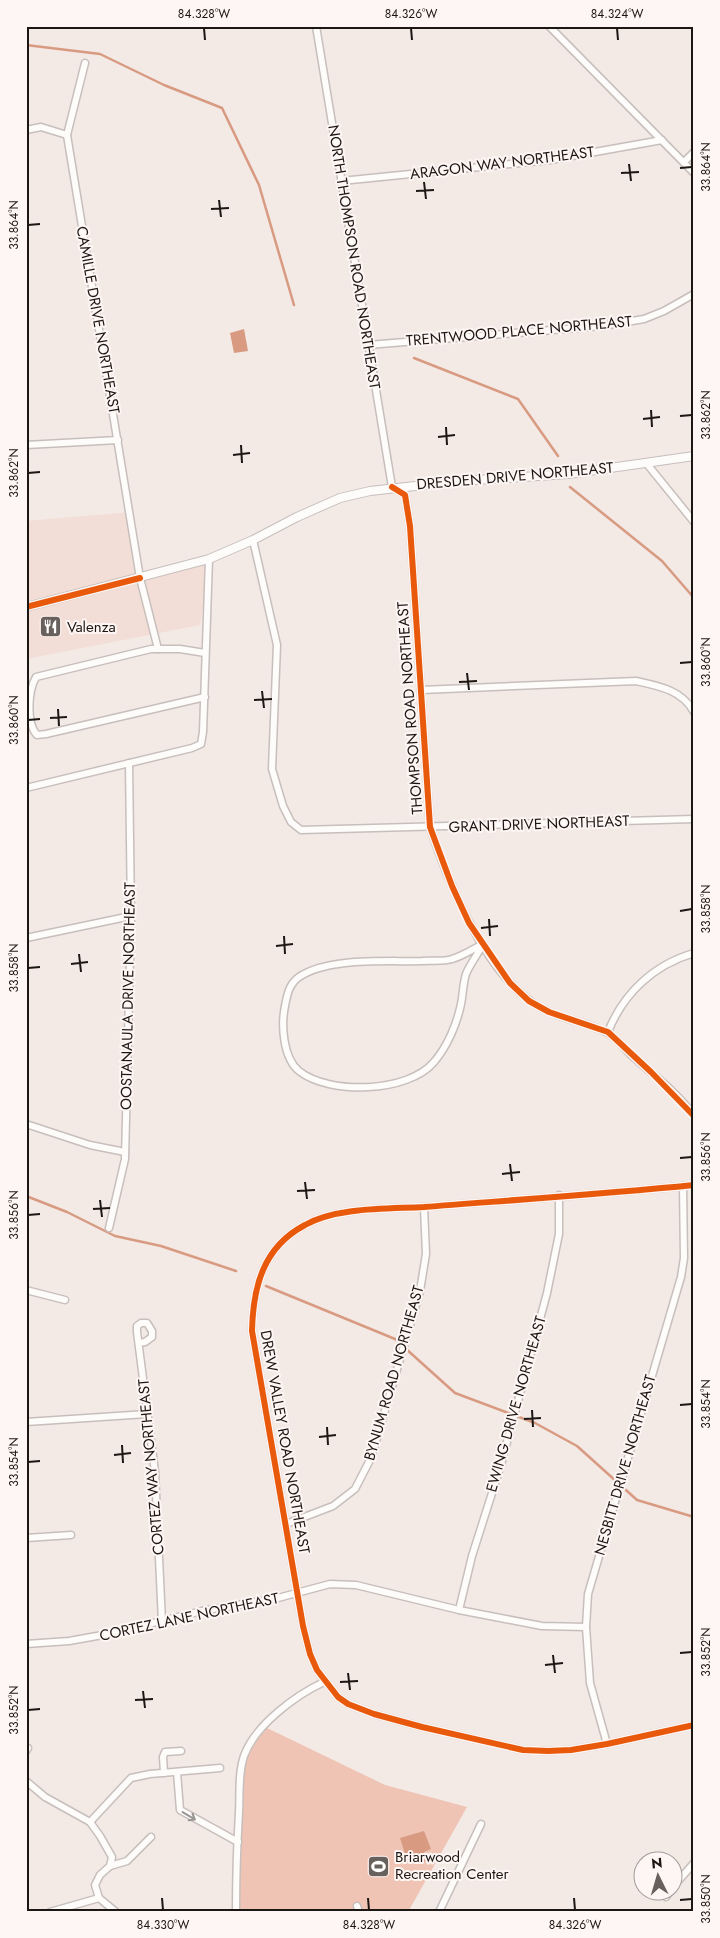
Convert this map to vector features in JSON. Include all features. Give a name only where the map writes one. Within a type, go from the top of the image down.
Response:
[{"type":"street","name":"NORTH THOMPSON ROAD NORTHEAST","points":[[316,26],[392,487]]},
{"type":"street","points":[[549,26],[694,173]]},
{"type":"street","name":"CAMILLE DRIVE NORTHEAST","points":[[86,63],[67,135],[140,578],[158,649]]},
{"type":"street","points":[[26,130],[41,127],[67,135]]},
{"type":"street","name":"ARAGON WAY NORTHEAST","points":[[341,181],[550,160],[662,140]]},
{"type":"street","points":[[684,162],[694,152]]},
{"type":"street","name":"TRENTWOOD PLACE NORTHEAST","points":[[368,345],[602,326],[644,319],[664,311],[694,294]]},
{"type":"street","points":[[26,445],[118,440]]},
{"type":"street","name":"DRESDEN DRIVE NORTHEAST","points":[[26,607],[209,558],[253,540],[297,516],[340,498],[392,487],[568,474],[694,456]]},
{"type":"street","points":[[647,464],[694,522]]},
{"type":"street","name":"THOMPSON ROAD NORTHEAST","points":[[392,487],[405,496],[410,526],[430,827],[452,886],[469,923],[510,983],[529,1001],[549,1012],[608,1032],[693,1112]]},
{"type":"street","name":"GRANT DRIVE NORTHEAST","points":[[253,540],[277,645],[272,770],[283,806],[291,822],[301,830],[691,819]]},
{"type":"street","points":[[26,788],[174,753],[200,744],[204,698],[209,558]]},
{"type":"street","points":[[204,698],[46,734],[36,735],[31,729],[32,685],[36,677],[158,649],[205,653]]},
{"type":"street","points":[[421,690],[636,681],[660,686],[681,696],[694,712]]},
{"type":"street","name":"OOSTANAULA DRIVE NORTHEAST","points":[[109,1228],[123,1172],[124,1152],[131,916],[129,763]]},
{"type":"street","points":[[26,938],[131,916]]},
{"type":"street","points":[[483,944],[466,974],[460,1007],[448,1041],[433,1064],[398,1083],[343,1087],[314,1080],[298,1070],[285,1041],[283,1015],[289,988],[298,977],[312,970],[334,965],[451,960],[483,944]]},
{"type":"street","points":[[608,1032],[615,1014],[631,991],[671,962],[694,953]]},
{"type":"street","points":[[26,1124],[90,1144],[124,1152]]},
{"type":"street","name":"DREW VALLEY ROAD NORTHEAST","points":[[694,1185],[424,1206],[322,1217],[303,1225],[282,1243],[269,1258],[257,1280],[252,1304],[252,1331],[310,1654],[324,1682],[338,1697],[348,1704],[374,1714],[514,1748],[548,1751],[571,1750],[607,1744],[694,1725]]},
{"type":"street","name":"NESBITT DRIVE NORTHEAST","points":[[607,1744],[590,1683],[586,1627],[588,1594],[602,1540],[681,1277],[684,1258],[683,1186]]},
{"type":"street","name":"EWING DRIVE NORTHEAST","points":[[459,1610],[472,1556],[500,1468],[547,1293],[559,1234],[559,1196]]},
{"type":"street","name":"BYNUM ROAD NORTHEAST","points":[[286,1524],[333,1506],[355,1489],[371,1458],[420,1291],[426,1254],[424,1206]]},
{"type":"street","points":[[26,1290],[65,1300]]},
{"type":"street","name":"CORTEZ WAY NORTHEAST","points":[[139,1343],[155,1472],[162,1622]]},
{"type":"street","points":[[26,1422],[147,1414]]},
{"type":"street","points":[[26,1538],[71,1535]]},
{"type":"street","name":"CORTEZ LANE NORTHEAST","points":[[26,1644],[69,1641],[162,1622],[202,1611],[278,1598],[330,1584],[356,1585],[459,1610],[542,1626],[586,1627]]},
{"type":"street","points":[[236,1912],[240,1788],[245,1754],[264,1726],[282,1708],[300,1693],[324,1682]]},
{"type":"street","points":[[164,1773],[163,1757],[165,1752],[182,1751]]},
{"type":"street","points":[[90,1822],[131,1778],[220,1768]]},
{"type":"street","points":[[177,1772],[180,1810],[238,1842]]},
{"type":"street","points":[[26,1782],[45,1797],[90,1822],[112,1857],[110,1866]]},
{"type":"street","points":[[439,1912],[481,1824]]},
{"type":"street","points":[[116,1912],[99,1898],[95,1885],[100,1875],[110,1866],[127,1861],[150,1837]]},
{"type":"street","points":[[682,1878],[694,1863]]},
{"type":"street","points":[[50,1912],[99,1898]]},
{"type":"shaded area","points":[[244,329],[248,351],[234,353],[230,333]]},
{"type":"shaded area","points":[[132,512],[140,578],[210,560],[200,625],[26,659],[26,521]]},
{"type":"shaded area","points":[[267,1728],[385,1785],[467,1807],[408,1912],[239,1912],[241,1760]]},
{"type":"shaded area","points":[[424,1831],[431,1849],[424,1852],[427,1861],[417,1864],[413,1855],[406,1857],[400,1838]]},
{"type":"waterway","points":[[26,45],[100,54],[164,85],[222,108],[259,185],[294,305]]},
{"type":"waterway","points":[[414,358],[518,399],[558,456]]},
{"type":"waterway","points":[[570,487],[662,561],[694,598]]},
{"type":"waterway","points":[[26,1196],[67,1212],[115,1236],[161,1246],[236,1271]]},
{"type":"waterway","points":[[266,1286],[395,1339],[455,1393],[535,1423],[577,1446],[637,1500],[694,1517]]},
{"type":"cycle path","points":[[392,487],[405,495],[410,526],[430,827],[452,886],[469,923],[510,983],[529,1001],[549,1012],[608,1032],[694,1116]]},
{"type":"cycle path","points":[[26,607],[140,578]]},
{"type":"cycle path","points":[[694,1185],[424,1207],[363,1210],[318,1219],[291,1234],[270,1257],[258,1284],[252,1331],[303,1626],[310,1654],[317,1670],[338,1697],[348,1704],[374,1714],[523,1750],[571,1750],[694,1725]]},
{"type":"place","name":"Valenza","points":[[51,627]]},
{"type":"place","name":"Briarwood Recreation Center","points":[[379,1866]]}]
